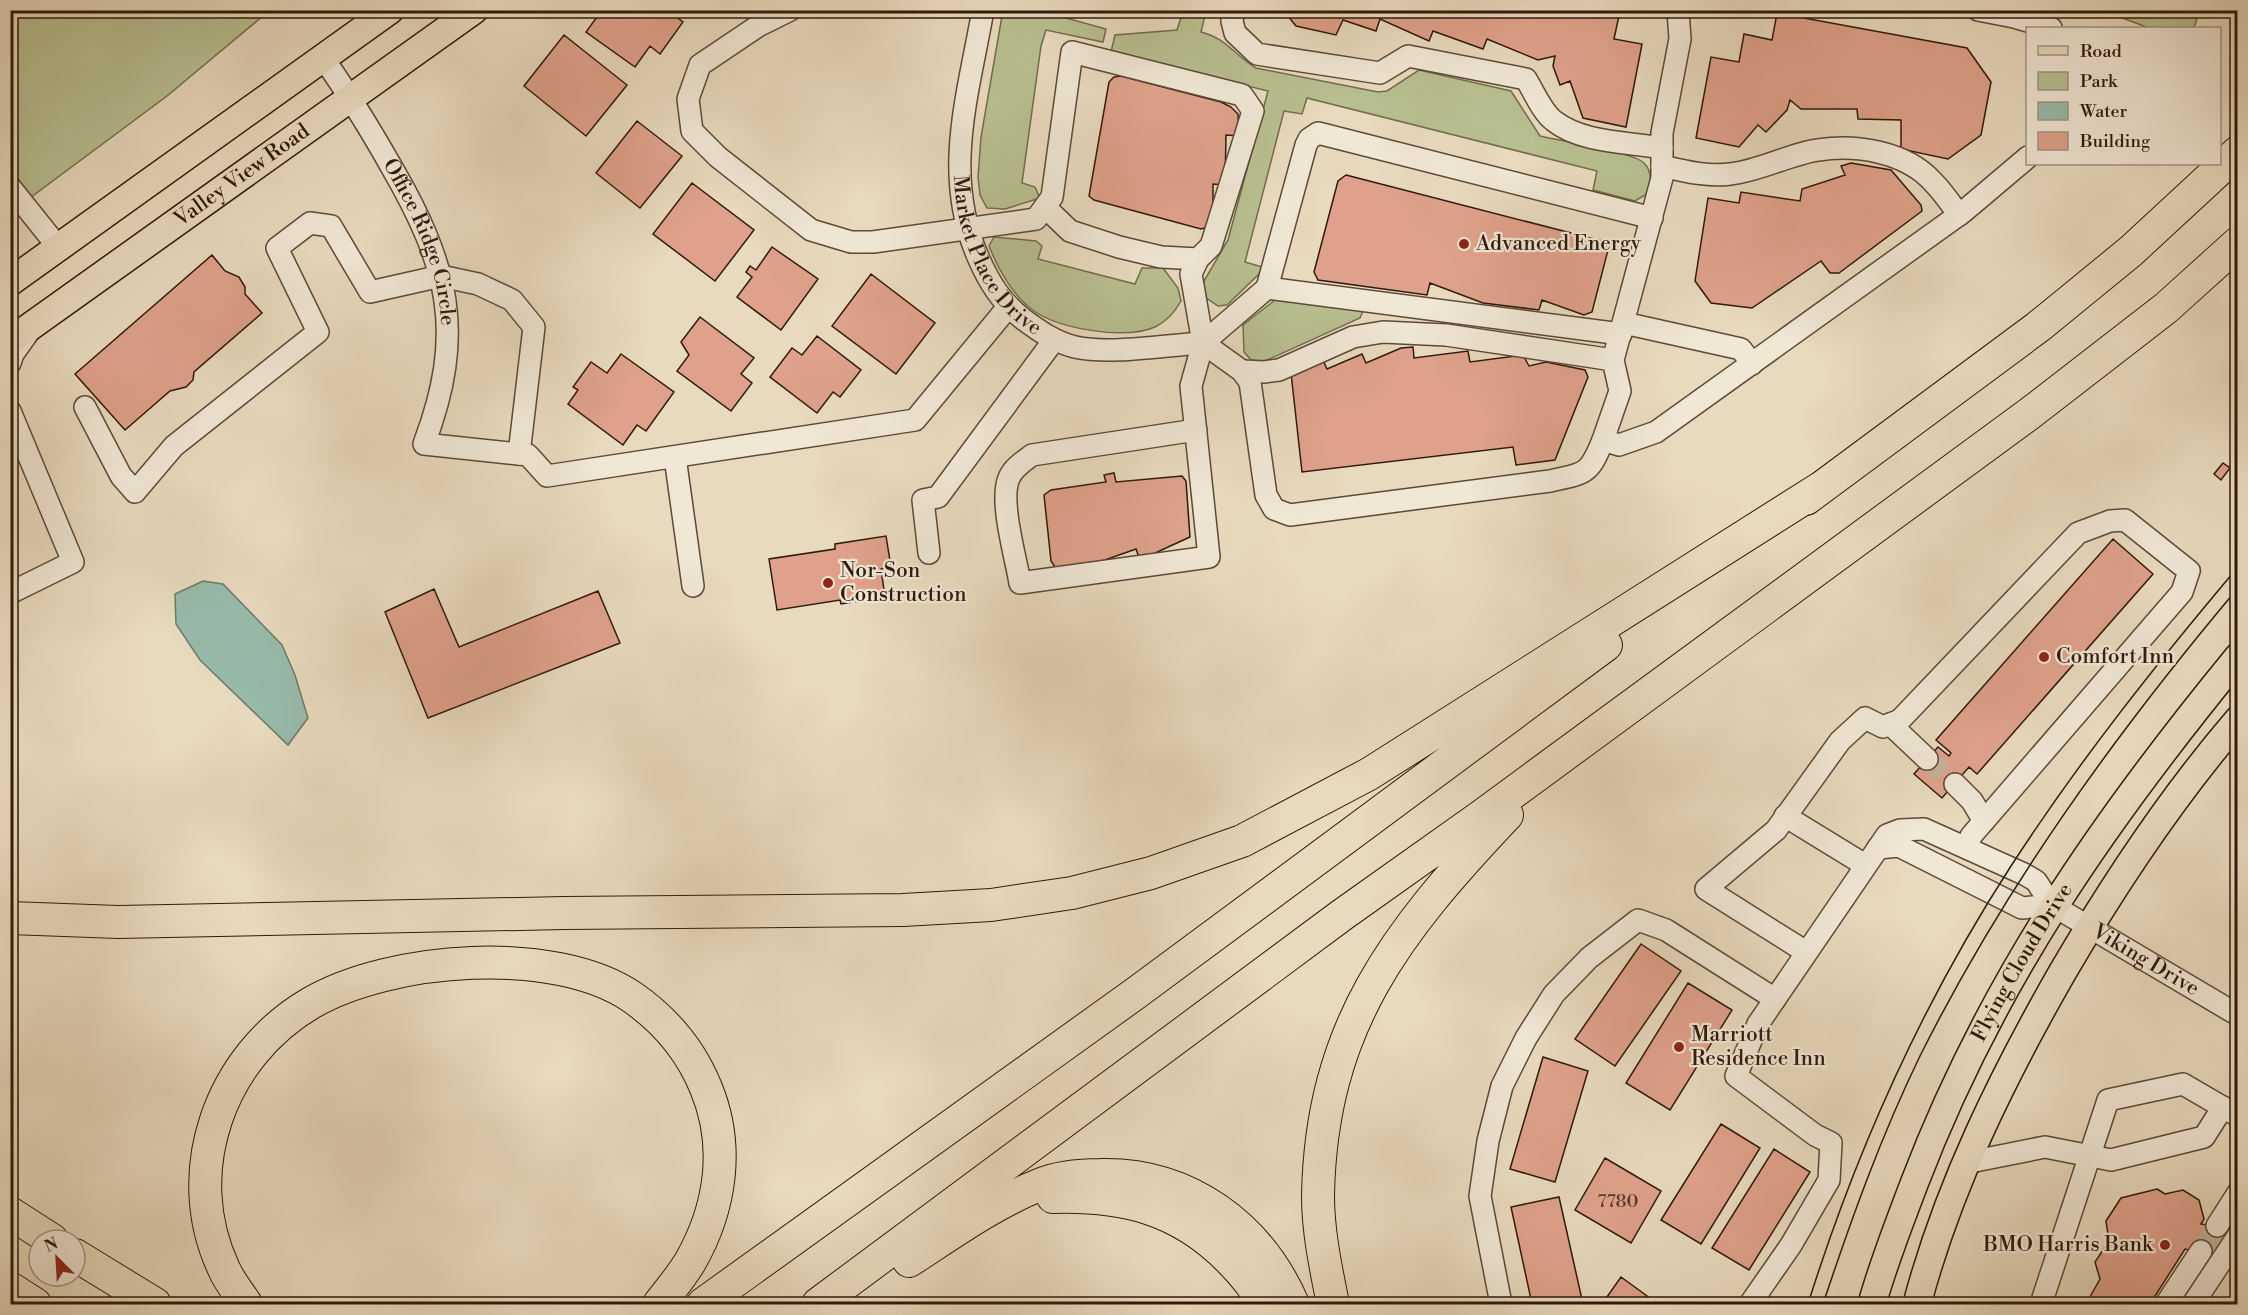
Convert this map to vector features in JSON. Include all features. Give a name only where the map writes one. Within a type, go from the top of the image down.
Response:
[{"type":"highway","points":[[703,1305],[1136,993],[2038,327],[2132,251],[2238,152]]},
{"type":"highway","points":[[818,1305],[1342,915],[1661,684],[2103,358],[2238,243]]},
{"type":"highway","points":[[10,918],[118,922],[564,913],[903,910],[991,905],[1072,893],[1150,873],[1242,841],[1369,774],[1822,487]]},
{"type":"highway","points":[[1333,1305],[1323,1255],[1318,1198],[1322,1140],[1331,1087],[1349,1032],[1373,980],[1406,929],[1448,877],[1512,810],[1661,684]]},
{"type":"highway","points":[[246,1305],[224,1269],[211,1232],[206,1190],[206,1151],[219,1106],[239,1068],[270,1033],[311,1003],[355,983],[411,969],[472,962],[535,965],[586,975],[621,991],[666,1024],[698,1067],[717,1115],[721,1160],[712,1213],[690,1263],[659,1305]]},
{"type":"highway","points":[[841,1305],[984,1212],[1040,1184],[1079,1175],[1119,1174],[1175,1187],[1213,1206],[1237,1225],[1260,1250],[1283,1281],[1293,1305]]},
{"type":"highway","points":[[984,1212],[1046,1197],[1088,1196],[1125,1201],[1156,1210],[1191,1227],[1216,1246],[1237,1267],[1263,1305]]},
{"type":"highway","points":[[10,1213],[33,1228]]},
{"type":"highway","points":[[87,1262],[155,1305]]},
{"type":"highway","points":[[10,1288],[36,1305]]},
{"type":"main road","points":[[10,282],[390,10]]},
{"type":"main road","name":"Valley View Road","points":[[21,334],[474,10]]},
{"type":"main road","name":"Flying Cloud Drive","points":[[1872,1305],[1929,1145],[2001,992],[2052,905],[2119,808],[2238,657]]},
{"type":"main road","name":"Flying Cloud Drive","points":[[1917,1305],[1933,1245],[1965,1163],[2002,1082],[2089,926],[2152,831],[2238,720]]},
{"type":"street","points":[[790,10],[758,26],[700,64],[688,99],[692,131],[718,157],[811,230],[851,242],[873,242],[1036,219],[1052,197],[1072,52],[1242,95],[1253,111],[1211,246],[1198,259],[1191,274],[1203,343],[1191,386],[1196,430],[1209,557],[1020,584],[1005,493],[1009,477],[1018,466],[1032,455],[1196,430]]},
{"type":"street","name":"Market Place Drive","points":[[983,10],[961,135],[959,183],[966,229],[988,280],[1008,307],[1054,340],[1076,347],[1109,349],[1203,343]]},
{"type":"street","points":[[1234,10],[1232,21],[1235,33],[1257,54],[1380,73],[1408,56],[1526,79],[1552,120],[1568,130],[1662,157],[1694,174],[1731,174],[1818,150],[1866,149],[1887,154],[1922,172],[1959,215]]},
{"type":"street","points":[[1203,343],[1242,370],[1250,382],[1266,495],[1274,509],[1290,515],[1550,481],[1578,475],[1592,466],[1620,391],[1613,360],[1662,178],[1665,116],[1680,39],[1678,10]]},
{"type":"street","points":[[1978,10],[2048,27]]},
{"type":"street","name":"Office Ridge Circle","points":[[323,58],[351,98],[418,212],[441,276],[447,315],[447,355],[439,402],[424,444],[519,454]]},
{"type":"street","points":[[1203,343],[1267,288],[1306,145],[1309,139],[1318,133],[1652,218]]},
{"type":"street","points":[[1603,440],[1619,446],[1656,432],[1959,215],[2026,159]]},
{"type":"street","points":[[10,187],[58,247]]},
{"type":"street","points":[[1046,207],[1070,231],[1151,254],[1198,259]]},
{"type":"street","points":[[85,407],[121,476],[135,492],[174,446],[318,332],[277,248],[310,224],[331,226],[370,292],[441,276],[478,284],[512,300],[534,327],[519,454],[528,455],[547,476],[915,420],[1008,307]]},
{"type":"street","points":[[1267,288],[1623,329],[1741,349],[1752,364]]},
{"type":"street","points":[[1242,370],[1264,372],[1279,370],[1353,337],[1383,332],[1446,335],[1613,360]]},
{"type":"street","points":[[10,363],[21,334]]},
{"type":"street","points":[[929,553],[923,500],[938,497],[1054,340]]},
{"type":"street","points":[[10,411],[73,562],[10,593]]},
{"type":"street","points":[[675,457],[693,586]]},
{"type":"street","points":[[1806,952],[1706,889],[1776,830],[1840,741],[1865,718],[1883,727],[1900,720],[2078,533],[2109,521],[2125,520],[2189,571],[2182,592],[1971,836],[1967,848]]},
{"type":"street","points":[[1890,724],[1927,759]]},
{"type":"street","points":[[1955,784],[1972,801],[1984,821]]},
{"type":"street","points":[[1785,816],[1865,865]]},
{"type":"street","points":[[1750,1305],[1791,1245],[1829,1180],[1831,1143],[1815,1136],[1736,1076],[1758,1024],[1865,865],[1887,835],[1912,828],[1924,828],[2036,880],[2052,905],[2022,908],[1899,846],[1878,848]]},
{"type":"street","name":"Viking Drive","points":[[2052,905],[2238,1014]]},
{"type":"street","points":[[1501,1305],[1480,1196],[1488,1141],[1502,1086],[1526,1038],[1554,994],[1589,958],[1638,920],[1666,930],[1775,999]]},
{"type":"street","points":[[1965,1163],[2045,1147],[2088,1155],[2111,1160],[2204,1137],[2230,1111],[2183,1084],[2108,1100],[2088,1155],[2041,1305]]},
{"type":"street","points":[[2217,1226],[2238,1193]]},
{"type":"street","points":[[2193,1305],[2238,1236]]},
{"type":"street","points":[[2166,1305],[2201,1251]]},
{"type":"green space","points":[[1003,10],[1041,11],[1106,29],[1103,42],[1046,30],[1041,46],[1022,183],[1035,187],[1040,198],[1005,209],[987,208],[980,195],[978,177],[981,137]]},
{"type":"green space","points":[[2199,10],[2192,27],[2146,27],[2104,11]]},
{"type":"green space","points":[[11,11],[269,11],[167,96],[11,212]]},
{"type":"green space","points":[[1183,11],[1206,11],[1201,32],[1217,38],[1256,68],[1378,92],[1387,91],[1419,70],[1511,91],[1540,136],[1612,151],[1644,163],[1649,170],[1650,178],[1647,194],[1635,201],[1593,190],[1597,171],[1307,98],[1302,114],[1284,111],[1245,262],[1262,267],[1260,273],[1227,305],[1218,306],[1205,297],[1204,281],[1228,240],[1268,91],[1111,52],[1115,35],[1177,30]]},
{"type":"green space","points":[[994,237],[1036,241],[1042,246],[1038,259],[1135,284],[1142,268],[1163,268],[1178,288],[1181,301],[1163,322],[1142,331],[1127,333],[1093,331],[1060,323],[1034,311],[1019,298],[1002,273],[989,246]]},
{"type":"green space","points":[[1275,300],[1363,311],[1360,318],[1265,361],[1251,360],[1244,352],[1243,325]]},
{"type":"water","points":[[203,581],[223,584],[282,645],[295,675],[308,718],[288,745],[200,660],[176,624],[175,594]]},
{"type":"building","points":[[602,10],[667,10],[683,22],[660,54],[650,46],[635,67],[586,32]]},
{"type":"building","points":[[1283,10],[1620,11],[1614,39],[1642,44],[1626,127],[1583,118],[1570,81],[1560,85],[1553,66],[1555,56],[1538,60],[1487,39],[1483,49],[1433,31],[1429,41],[1380,19],[1376,31],[1343,20],[1336,35],[1296,26]]},
{"type":"building","points":[[1777,13],[1967,48],[1991,82],[1981,135],[1948,159],[1901,149],[1901,120],[1858,119],[1857,109],[1801,109],[1790,100],[1787,110],[1766,132],[1758,125],[1739,147],[1696,138],[1711,57],[1739,62],[1744,34],[1772,40]]},
{"type":"building","points":[[564,35],[627,85],[586,136],[524,86]]},
{"type":"building","points":[[1121,76],[1221,102],[1238,114],[1239,136],[1226,135],[1225,185],[1213,184],[1213,221],[1208,227],[1201,229],[1094,200],[1089,196],[1109,82],[1114,77]]},
{"type":"building","points":[[637,121],[682,156],[640,208],[596,173]]},
{"type":"building","points":[[1851,163],[1891,170],[1921,205],[1922,211],[1839,273],[1830,273],[1821,261],[1752,308],[1711,303],[1695,281],[1708,198],[1739,203],[1741,192],[1800,201],[1802,189],[1845,175],[1841,166]]},
{"type":"building","name":"Advanced Energy","points":[[1346,175],[1602,241],[1608,250],[1592,312],[1584,315],[1542,300],[1539,310],[1483,303],[1430,283],[1427,295],[1318,280],[1314,272],[1338,181]]},
{"type":"building","points":[[692,183],[754,230],[715,281],[653,234]]},
{"type":"building","points":[[772,247],[818,279],[781,330],[737,297],[752,277],[746,272],[750,266],[756,270]]},
{"type":"building","points":[[212,255],[225,271],[239,277],[245,287],[245,294],[262,313],[194,372],[193,380],[186,387],[170,391],[125,430],[75,374]]},
{"type":"building","points":[[871,274],[935,323],[896,374],[832,326]]},
{"type":"building","points":[[700,317],[754,358],[741,374],[752,383],[731,411],[677,371],[689,355],[681,342]]},
{"type":"building","points":[[817,336],[861,370],[840,397],[833,392],[817,413],[770,377],[792,348],[802,355]]},
{"type":"building","points":[[1413,347],[1414,358],[1468,351],[1470,362],[1523,355],[1529,366],[1546,362],[1585,370],[1588,377],[1555,460],[1516,465],[1513,447],[1302,472],[1291,373],[1322,358],[1327,369],[1362,354],[1366,363],[1401,348]]},
{"type":"building","points":[[621,354],[674,392],[646,431],[637,425],[623,445],[568,404],[578,390],[573,387],[591,362],[607,373]]},
{"type":"building","points":[[2223,463],[2230,468],[2221,480],[2214,474]]},
{"type":"building","points":[[1114,473],[1116,482],[1182,476],[1186,481],[1190,537],[1140,560],[1136,549],[1088,566],[1055,567],[1051,561],[1044,495],[1051,490],[1106,482],[1104,475]]},
{"type":"building","name":"Nor-Son Construction","points":[[886,536],[891,567],[881,569],[885,597],[841,604],[840,600],[777,610],[769,559],[835,549],[835,544]]},
{"type":"building","name":"Comfort Inn","points":[[2113,539],[2153,574],[1977,774],[1969,767],[1942,798],[1914,774],[1938,747],[1949,756],[1951,753],[1936,740]]},
{"type":"building","points":[[434,589],[459,647],[598,591],[620,643],[428,718],[385,612]]},
{"type":"building","name":"Marriott Residence Inn","points":[[1641,944],[1681,971],[1615,1066],[1575,1039]]},
{"type":"building","name":"Marriott Residence Inn","points":[[1688,983],[1732,1010],[1670,1110],[1626,1083]]},
{"type":"building","points":[[1543,1057],[1588,1071],[1555,1182],[1510,1169]]},
{"type":"building","name":"Marriott Residence Inn","points":[[1721,1124],[1760,1148],[1701,1244],[1661,1220]]},
{"type":"building","points":[[1774,1149],[1810,1172],[1749,1270],[1712,1248]]},
{"type":"building","points":[[1605,1158],[1661,1191],[1631,1243],[1575,1210]]},
{"type":"building","name":"BMO Harris Bank","points":[[2157,1189],[2165,1194],[2183,1190],[2199,1200],[2204,1219],[2201,1224],[2235,1229],[2218,1255],[2185,1249],[2150,1304],[2086,1304],[2100,1279],[2095,1262],[2109,1241],[2106,1221],[2121,1198]]},
{"type":"building","points":[[1559,1197],[1583,1304],[1532,1304],[1511,1207]]},
{"type":"building","points":[[1621,1277],[1658,1304],[1602,1304]]},
{"type":"tunnel","points":[[1927,759],[1955,784]]},
{"type":"tunnel","points":[[2201,1251],[2217,1226]]},
{"type":"tram line","points":[[1808,1304],[1848,1190],[1894,1079],[1949,970],[1979,918],[2037,827],[2091,751],[2178,639],[2238,567]]},
{"type":"tram line","points":[[1823,1304],[1867,1178],[1892,1117],[1920,1056],[1988,932],[2026,871],[2106,755],[2238,588]]},
{"type":"place","name":"Advanced Energy","points":[[1464,244]]},
{"type":"place","name":"Nor-Son Construction","points":[[828,583]]},
{"type":"place","name":"Comfort Inn","points":[[2044,657]]},
{"type":"place","name":"Marriott Residence Inn","points":[[1679,1047]]},
{"type":"place","name":"BMO Harris Bank","points":[[2165,1245]]}]
